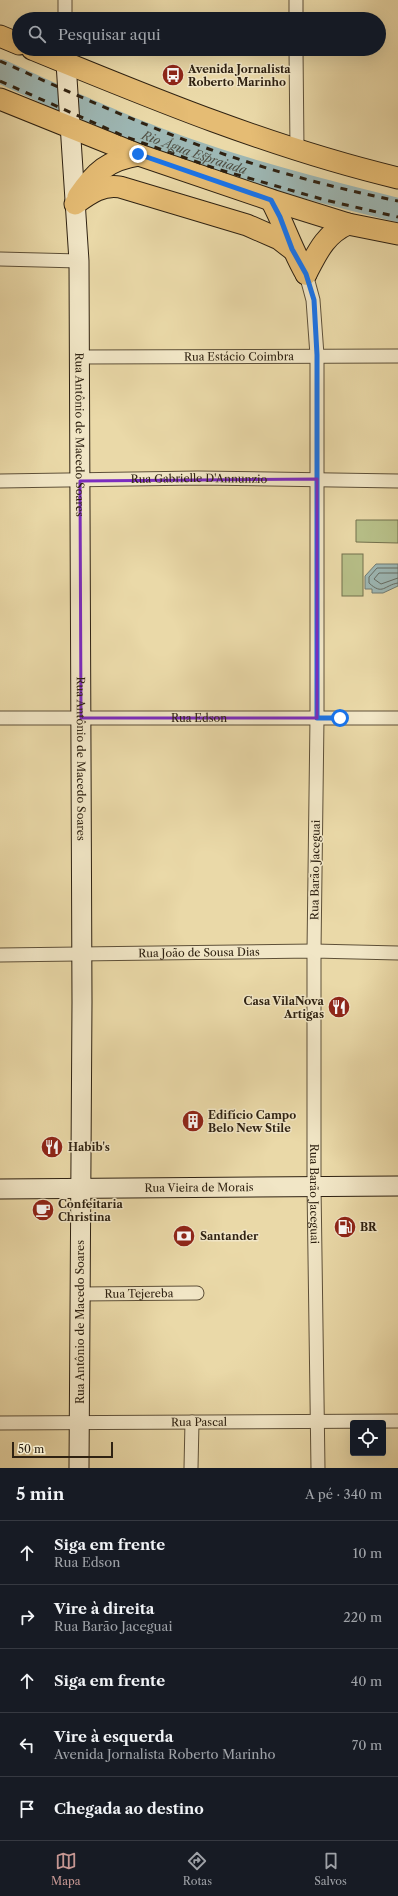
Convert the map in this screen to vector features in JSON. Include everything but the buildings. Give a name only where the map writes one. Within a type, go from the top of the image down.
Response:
[{"type":"main road","points":[[0,36],[12,41]]},
{"type":"main road","points":[[48,56],[162,102],[297,149],[398,178]]},
{"type":"main road","name":"Rua Antônio de Macedo Soares","points":[[67,64],[79,261],[82,954],[79,1468]]},
{"type":"main road","points":[[0,99],[71,122],[138,154],[271,200],[348,224],[398,234]]},
{"type":"main road","points":[[75,203],[96,173],[112,162],[138,154]]},
{"type":"main road","points":[[75,203],[100,188],[112,185],[246,225],[279,239],[292,249]]},
{"type":"main road","points":[[271,200],[280,217],[292,249],[306,274]]},
{"type":"main road","points":[[306,274],[323,242],[336,230],[348,224]]},
{"type":"main road","name":"Rua Vieira de Morais","points":[[0,1189],[398,1186]]},
{"type":"street","points":[[65,0],[66,12]]},
{"type":"street","points":[[296,0],[296,12]]},
{"type":"street","points":[[296,56],[297,149]]},
{"type":"street","points":[[0,259],[79,261]]},
{"type":"street","name":"Rua Barão Jaceguai","points":[[306,274],[314,300],[317,355],[317,718],[314,951],[314,1186],[319,1421],[318,1468]]},
{"type":"street","name":"Rua Estácio Coimbra","points":[[79,358],[317,355],[398,356]]},
{"type":"street","name":"Rua Gabrielle D'Annunzio","points":[[0,481],[80,481],[198,478],[398,481]]},
{"type":"street","name":"Rua Edson","points":[[0,718],[398,718]]},
{"type":"street","name":"Rua João de Sousa Dias","points":[[0,955],[314,951],[398,953]]},
{"type":"street","name":"Rua Tejereba","points":[[80,1294],[197,1293]]},
{"type":"street","name":"Rua Pascal","points":[[0,1423],[398,1421]]},
{"type":"street","points":[[191,1468],[192,1422]]},
{"type":"highlighted area","points":[[317,479],[317,718],[81,718],[80,481]]},
{"type":"green space","points":[[356,520],[398,520],[398,543],[356,542]]},
{"type":"green space","points":[[342,554],[363,554],[363,596],[342,596]]},
{"type":"water","points":[[376,564],[398,564],[398,586],[383,593],[372,593],[372,589],[365,589],[365,576]]},
{"type":"waterway","name":"Rio Água Espraiada","points":[[0,71],[65,101],[163,142],[297,184],[398,210]]},
{"type":"railway","points":[[0,61],[130,118],[209,149],[256,165],[303,178],[398,201]]},
{"type":"railway","points":[[0,81],[126,137],[217,169],[325,200],[398,217]]},
{"type":"place","name":"Avenida Jornalista Roberto Marinho","points":[[173,75]]},
{"type":"place","name":"Casa VilaNova Artigas","points":[[339,1007]]},
{"type":"place","name":"Edifício Campo Belo New Stile","points":[[193,1121]]},
{"type":"place","name":"Habib's","points":[[52,1147]]},
{"type":"place","name":"Confeitaria Christina","points":[[43,1210]]},
{"type":"place","name":"BR","points":[[345,1227]]},
{"type":"place","name":"Santander","points":[[184,1236]]},
{"type":"route","points":[[138,154],[271,200],[280,217],[298,262],[306,274],[314,300],[317,355],[317,718],[340,718]]}]
